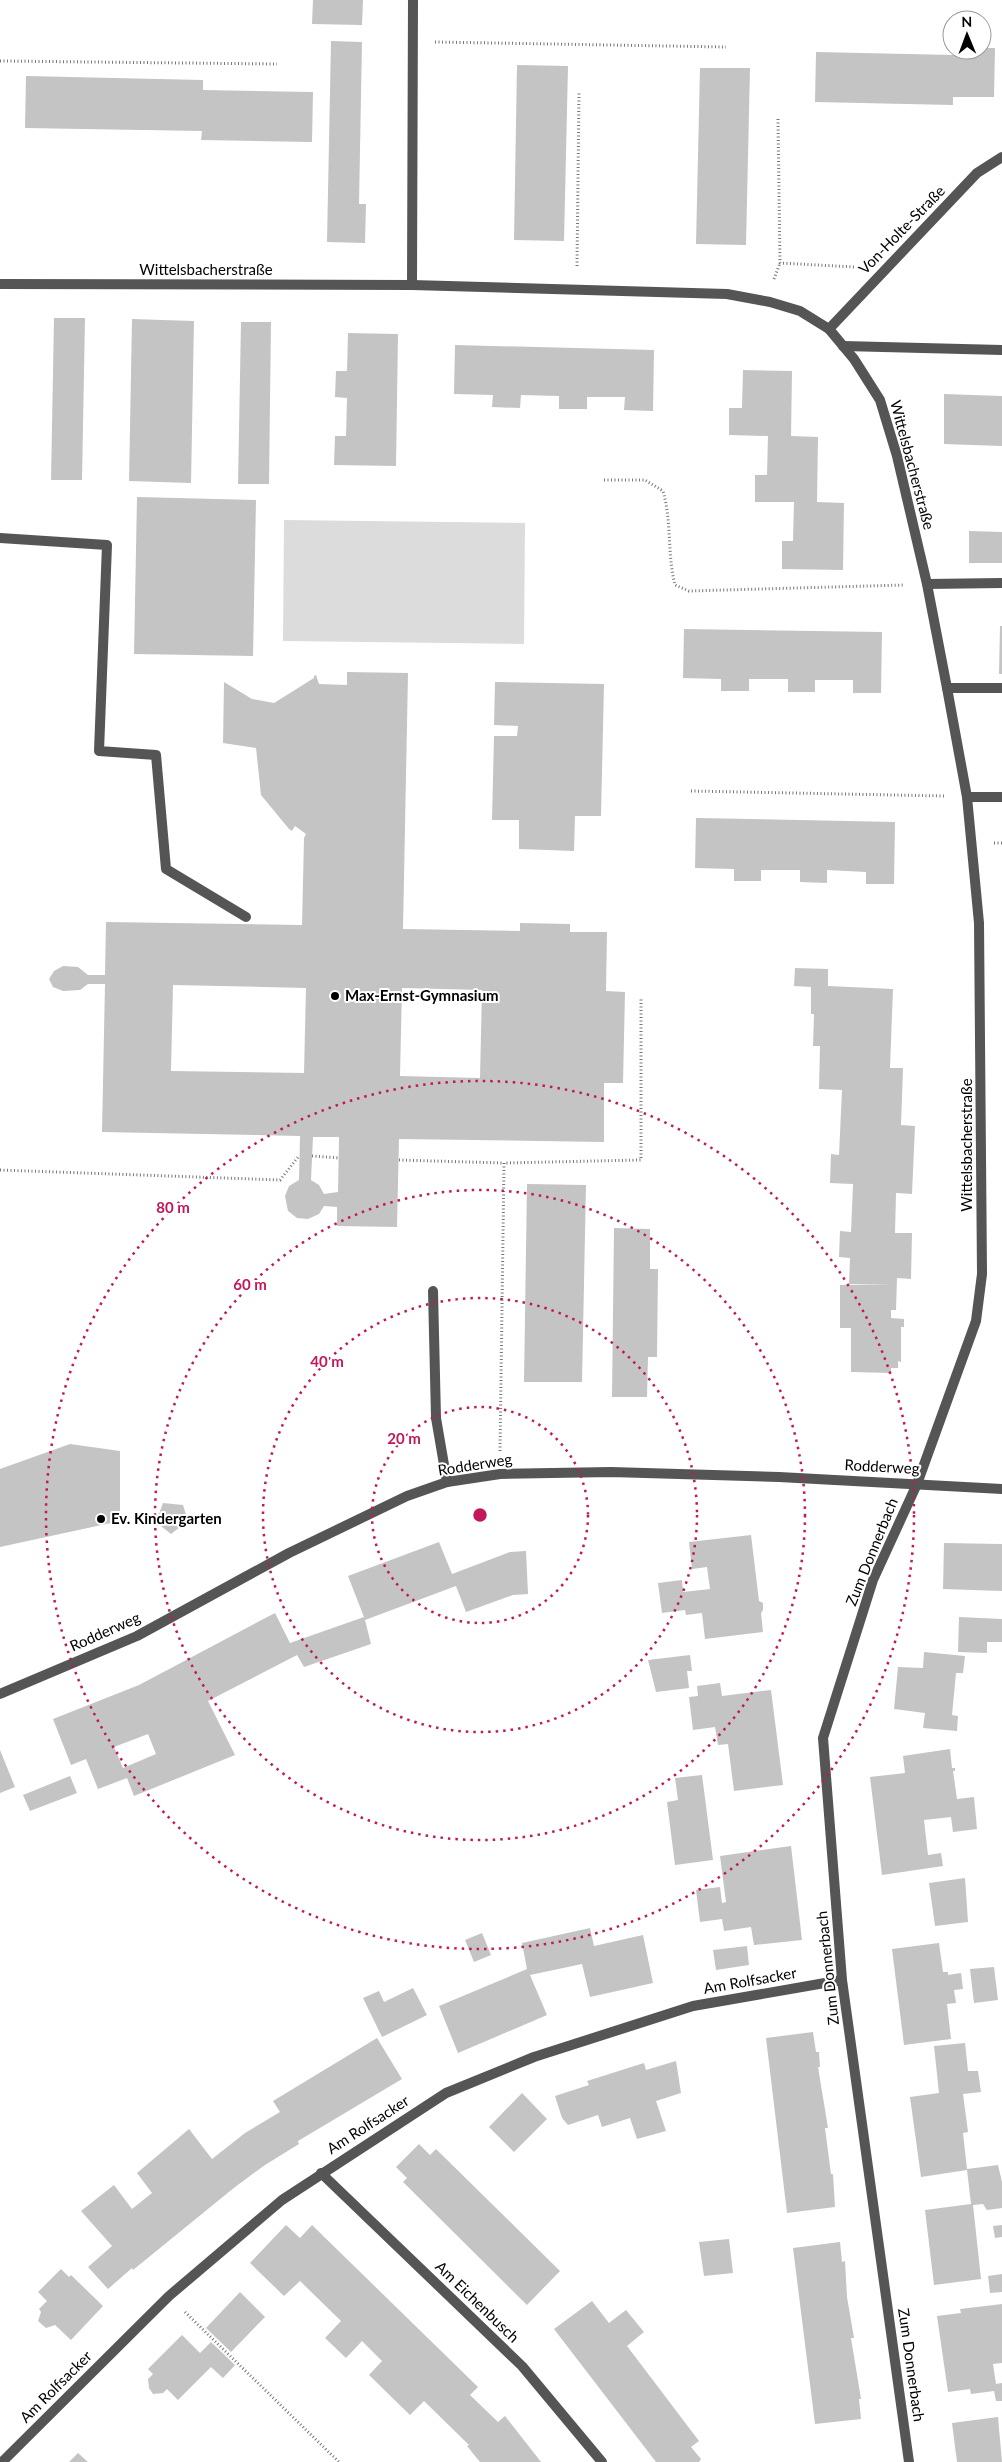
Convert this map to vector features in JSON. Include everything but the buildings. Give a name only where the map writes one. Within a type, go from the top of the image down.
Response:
[{"type":"street","points":[[412,0],[412,285]]},
{"type":"street","name":"Von-Holte-Straße","points":[[829,329],[977,172],[1002,157]]},
{"type":"street","name":"Wittelsbacherstraße","points":[[0,284],[412,285],[727,294],[770,302],[800,311],[829,329],[843,346],[880,400],[897,456],[927,584],[967,797],[979,923],[982,1274],[976,1321],[917,1484]]},
{"type":"street","points":[[843,346],[1002,350]]},
{"type":"street","points":[[0,538],[107,545],[99,751],[156,755],[166,869],[246,917]]},
{"type":"street","points":[[927,584],[1002,582]]},
{"type":"street","points":[[947,688],[1002,688]]},
{"type":"street","points":[[967,797],[1002,797]]},
{"type":"street","points":[[433,1291],[436,1418],[447,1482]]},
{"type":"street","name":"Rodderweg","points":[[0,1694],[137,1636],[289,1553],[407,1496],[447,1482],[500,1474],[611,1472],[743,1476],[1002,1489]]},
{"type":"street","name":"Zum Donnerbach","points":[[909,2462],[842,1980],[823,1738],[873,1580],[917,1484]]},
{"type":"street","name":"Am Rolfsacker","points":[[2,2462],[169,2296],[282,2200],[446,2093],[534,2057],[693,2006],[842,1980]]},
{"type":"street","name":"Am Eichenbusch","points":[[321,2173],[522,2366],[602,2462]]},
{"type":"path","points":[[412,42],[726,46]]},
{"type":"path","points":[[0,61],[277,64]]},
{"type":"path","points":[[577,289],[579,93]]},
{"type":"path","points":[[778,119],[780,264],[859,268],[877,278]]},
{"type":"path","points":[[604,480],[645,480],[663,491],[668,509],[670,568],[675,585],[689,591],[927,584]]},
{"type":"path","points":[[691,791],[967,797]]},
{"type":"path","points":[[399,1160],[504,1163],[641,1160],[641,997]]},
{"type":"path","points":[[0,1170],[280,1180],[299,1156]]},
{"type":"path","points":[[312,1156],[338,1158]]},
{"type":"path","points":[[500,1474],[504,1163]]},
{"type":"path","points":[[169,2296],[339,2462]]},
{"type":"shaded area","points":[[284,520],[525,523],[524,644],[283,641]]},
{"type":"place","name":"Max-Ernst-Gymnasium","points":[[335,996]]},
{"type":"place","name":"Ev. Kindergarten","points":[[101,1519]]}]
